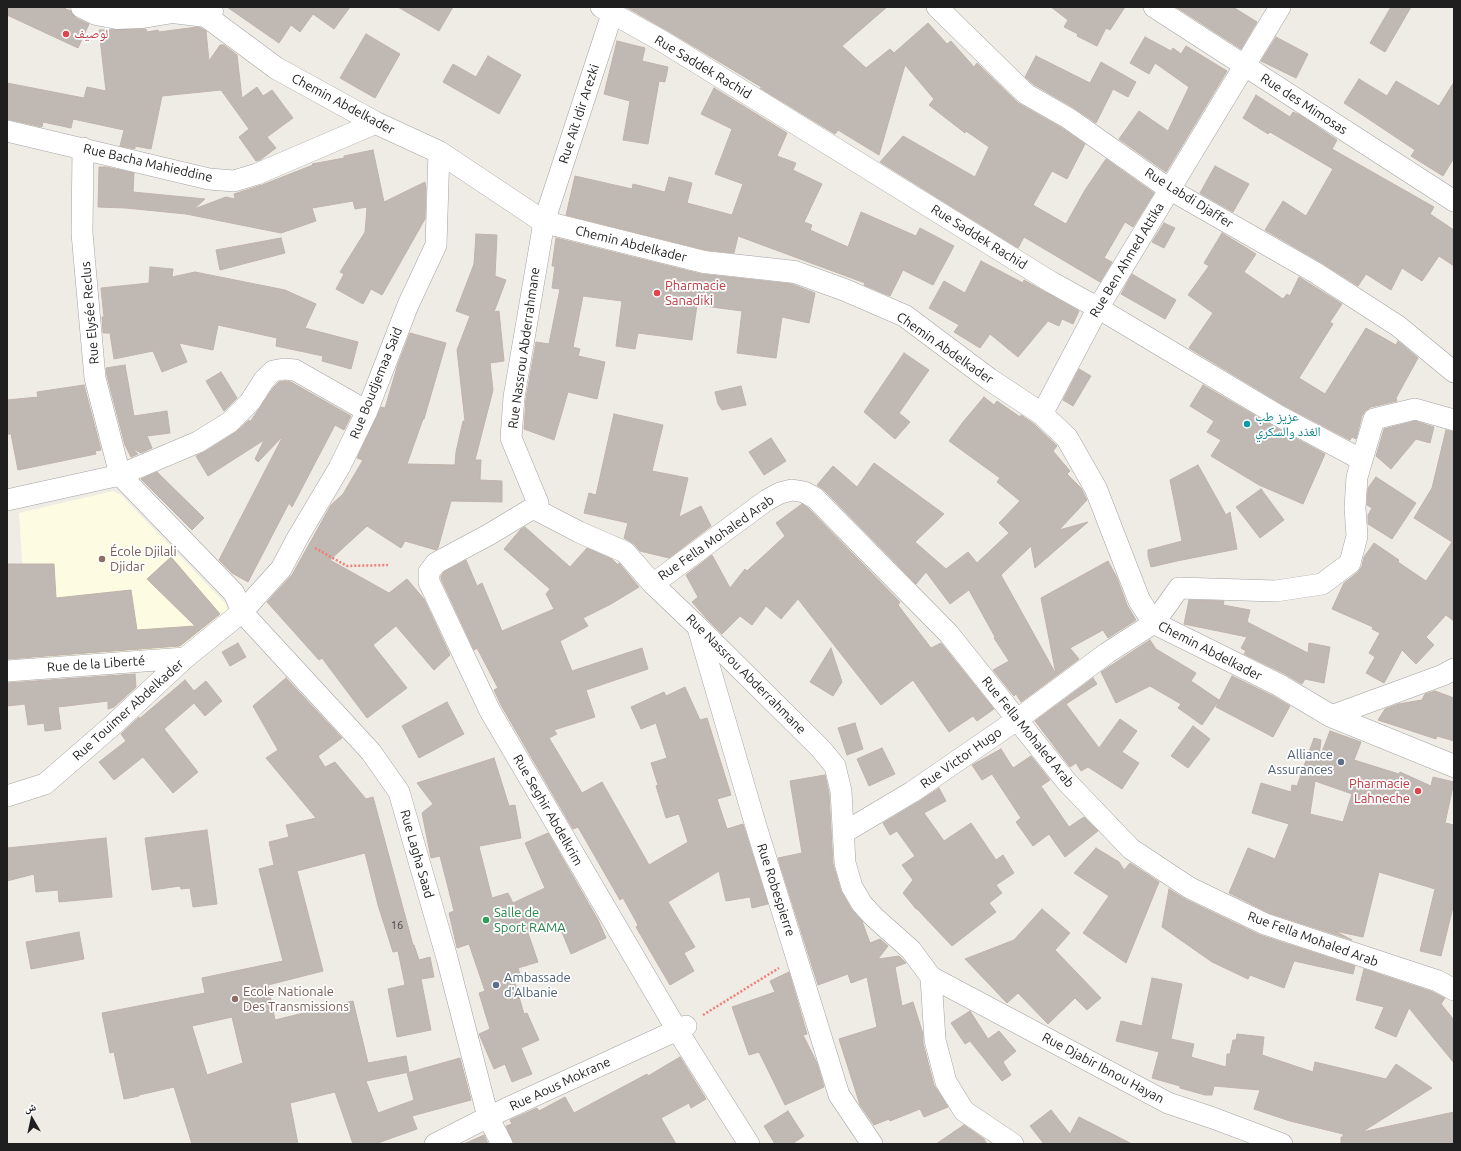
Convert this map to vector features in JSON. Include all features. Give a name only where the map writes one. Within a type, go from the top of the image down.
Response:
[{"type":"street","points":[[82,7],[96,14],[117,18],[143,17],[173,12],[208,10]]},
{"type":"street","name":"Rue Labdi Djaffer","points":[[937,7],[1026,94],[1068,118],[1169,189],[1316,273],[1398,326],[1454,372]]},
{"type":"street","name":"Rue des Mimosas","points":[[1154,7],[1454,201]]},
{"type":"street","name":"Rue Ben Ahmed Attika","points":[[1042,414],[1098,308],[1280,7]]},
{"type":"street","name":"Rue Aït Idir Arezki","points":[[544,222],[608,9]]},
{"type":"street","name":"Rue Saddek Rachid","points":[[608,9],[1051,282],[1098,308],[1279,416],[1362,460]]},
{"type":"street","name":"Chemin Abdelkader","points":[[208,10],[276,68],[376,123],[439,152],[544,222],[704,262],[795,272],[845,290],[905,316],[989,379],[1042,414],[1067,438],[1096,489],[1139,600],[1154,623],[1279,685],[1331,716],[1454,766]]},
{"type":"street","name":"Rue Bacha Mahieddine","points":[[7,131],[209,179],[234,181],[257,174],[376,123]]},
{"type":"street","name":"Rue Elysée Reclus","points":[[83,148],[82,233],[95,378],[120,475]]},
{"type":"street","name":"Rue Boudjemaa Said","points":[[242,612],[281,569],[339,468],[367,411],[408,305],[436,246],[439,152]]},
{"type":"street","name":"Rue Nassrou Abderrahmane","points":[[544,222],[514,397],[511,438],[538,503],[533,508],[579,532],[625,552],[653,584],[822,748],[835,766],[841,791],[845,863],[852,887],[862,904],[874,917],[911,950],[931,977]]},
{"type":"street","points":[[7,500],[120,475],[198,442],[230,422],[250,402],[264,380],[274,371],[284,369],[295,370],[367,411]]},
{"type":"street","points":[[1154,623],[1179,588],[1276,591],[1322,584],[1350,563],[1357,536],[1355,508],[1357,477],[1374,419],[1415,409],[1454,420]]},
{"type":"street","name":"Rue Lagha Saad","points":[[120,475],[234,594],[242,612],[371,752],[399,792],[446,958],[488,1118],[502,1144]]},
{"type":"street","name":"Rue Fella Mohaled Arab","points":[[653,584],[767,500],[780,493],[792,490],[804,492],[815,498],[949,634],[1066,781],[1131,849],[1190,888],[1265,924],[1438,981],[1454,990]]},
{"type":"street","name":"Rue Seghir Abdelkrim","points":[[533,508],[490,534],[436,563],[429,572],[429,582],[490,711],[749,1144]]},
{"type":"street","name":"Rue Touimer Abdelkader","points":[[7,796],[45,784],[114,724],[185,658],[242,612]]},
{"type":"street","name":"Rue Victor Hugo","points":[[843,833],[912,792],[1018,719],[1107,653],[1154,623]]},
{"type":"street","name":"Rue Robespierre","points":[[698,626],[755,823],[839,1095],[872,1144]]},
{"type":"street","name":"Rue de la Liberté","points":[[7,671],[185,658]]},
{"type":"street","points":[[1331,716],[1444,675],[1454,669]]},
{"type":"street","points":[[931,977],[935,1040],[946,1082],[964,1111],[1013,1144]]},
{"type":"street","name":"Rue Djabir Ibnou Hayan","points":[[931,977],[1168,1103],[1282,1144]]},
{"type":"street","name":"Rue Aous Mokrane","points":[[435,1144],[681,1028]]},
{"type":"path","points":[[298,537],[348,566],[388,565]]},
{"type":"path","points":[[681,1028],[796,957]]},
{"type":"shaded area","name":"École Djilali Djidar","points":[[113,491],[121,495],[226,604],[231,619],[183,655],[29,667],[19,513]]},
{"type":"building","name":"لوصيف","points":[[7,7],[61,7],[71,11],[76,18],[89,24],[78,48],[7,15]]},
{"type":"building","points":[[227,7],[350,7],[334,29],[313,14],[300,32],[291,25],[279,43]]},
{"type":"building","points":[[398,7],[453,7],[439,31]]},
{"type":"building","points":[[626,7],[887,7],[842,46],[866,68],[890,49],[894,53],[928,23],[947,44],[951,41],[974,67],[977,63],[1018,103],[1062,128],[1085,144],[1067,179],[1052,171],[1033,205],[1066,224],[1085,190],[1106,159],[1154,193],[1133,227],[1125,222],[1104,258],[1112,262],[1100,282],[1024,237],[1018,248],[880,162],[903,136],[975,177],[989,147],[966,131],[965,133],[929,105],[934,99],[905,65],[879,155],[838,130],[835,134],[760,88],[763,88]]},
{"type":"building","points":[[1051,7],[1125,7],[1110,30],[1106,28],[1097,46],[1077,36],[1078,34],[1064,27],[1068,20]]},
{"type":"building","points":[[1176,7],[1233,7],[1257,22],[1241,49]]},
{"type":"building","points":[[1391,7],[1411,7],[1385,52],[1370,43]]},
{"type":"building","points":[[197,27],[206,31],[209,61],[220,45],[224,45],[237,55],[242,98],[257,87],[263,96],[272,90],[293,118],[267,137],[276,148],[260,160],[256,161],[239,137],[249,129],[221,90],[162,96],[151,149],[135,146],[135,149],[120,146],[124,130],[73,119],[71,128],[43,122],[42,127],[7,119],[7,83],[84,98],[87,87],[106,91],[99,30],[146,29],[147,32],[158,30],[159,32]]},
{"type":"building","points":[[366,34],[400,54],[375,98],[340,78]]},
{"type":"building","points":[[1145,37],[1171,51],[1173,48],[1181,54],[1186,46],[1227,71],[1166,172],[1119,139],[1139,111],[1168,131],[1189,87],[1155,63],[1149,74],[1130,63]]},
{"type":"building","points":[[1276,37],[1308,54],[1296,78],[1261,61]]},
{"type":"building","points":[[617,41],[645,48],[642,61],[668,67],[665,82],[659,81],[648,144],[623,140],[630,101],[604,94]]},
{"type":"building","points":[[488,56],[521,75],[499,114],[443,82],[453,64],[476,77]]},
{"type":"building","points":[[1036,56],[1090,83],[1101,62],[1136,82],[1128,97],[1113,89],[1096,123],[1033,84],[1025,77]]},
{"type":"building","points":[[1359,79],[1387,96],[1396,81],[1439,106],[1454,82],[1454,158],[1443,176],[1411,156],[1415,150],[1344,103]]},
{"type":"building","points":[[714,88],[787,133],[777,156],[796,163],[793,170],[822,184],[804,222],[812,225],[810,230],[848,247],[861,212],[916,236],[920,228],[954,246],[933,285],[903,270],[890,296],[864,285],[865,283],[738,236],[734,253],[706,250],[566,215],[575,176],[632,189],[633,184],[665,192],[669,177],[692,183],[687,203],[732,215],[743,184],[715,174],[732,129],[701,114]]},
{"type":"building","points":[[1256,95],[1290,117],[1293,112],[1300,115],[1337,140],[1332,149],[1434,207],[1430,214],[1454,230],[1454,266],[1439,256],[1422,281],[1402,268],[1391,290],[1366,274],[1358,286],[1265,230],[1283,201],[1306,216],[1333,169],[1270,132],[1268,134],[1243,118]]},
{"type":"building","points":[[373,150],[384,202],[425,182],[425,219],[382,295],[371,289],[363,304],[336,289],[344,274],[340,272],[365,232],[367,207],[355,209],[353,201],[312,208],[316,221],[281,233],[186,214],[126,208],[98,207],[99,167],[134,173],[133,192],[205,199],[194,209],[226,197],[235,199],[234,194],[262,185],[313,165],[312,164],[344,158],[344,156]]},
{"type":"building","points":[[1215,166],[1249,184],[1233,212],[1200,193]]},
{"type":"building","points":[[1164,223],[1175,228],[1164,248],[1152,242]]},
{"type":"building","points":[[1222,233],[1256,254],[1244,272],[1283,299],[1287,294],[1290,296],[1299,277],[1342,304],[1330,322],[1333,324],[1299,378],[1325,394],[1366,328],[1396,345],[1398,341],[1418,358],[1396,398],[1397,401],[1371,407],[1365,411],[1362,416],[1356,439],[1352,437],[1350,440],[1285,406],[1189,348],[1213,313],[1188,295],[1209,266],[1204,263]]},
{"type":"building","points":[[476,234],[497,235],[495,276],[506,280],[494,312],[499,311],[504,361],[490,363],[493,390],[475,460],[481,460],[480,480],[502,481],[502,502],[451,501],[438,548],[436,550],[405,541],[401,548],[367,526],[330,560],[389,593],[407,579],[424,599],[450,655],[434,670],[396,626],[373,645],[407,688],[367,718],[322,658],[319,660],[267,602],[292,575],[331,505],[343,494],[363,460],[357,458],[381,407],[385,408],[398,364],[410,333],[446,343],[424,419],[407,464],[455,465],[456,452],[463,421],[465,421],[457,350],[470,316],[456,311],[474,264]]},
{"type":"building","points":[[281,238],[285,253],[220,270],[216,250]]},
{"type":"building","points":[[556,238],[701,274],[792,284],[815,293],[809,323],[782,317],[776,358],[737,353],[742,311],[697,305],[692,340],[638,333],[635,349],[616,346],[622,301],[583,296],[573,347],[580,349],[578,356],[605,362],[597,399],[568,392],[554,440],[524,429],[526,398],[536,342],[549,344],[560,289],[552,288],[555,266],[552,266]]},
{"type":"building","points":[[981,261],[1023,283],[1024,280],[1079,311],[1073,324],[1062,319],[1059,326],[1048,321],[1018,357],[990,334],[980,348],[954,332],[959,325],[929,308],[944,281],[965,293]]},
{"type":"building","points":[[150,267],[173,269],[172,277],[195,272],[285,290],[316,304],[305,328],[358,342],[351,369],[322,361],[323,356],[276,346],[277,338],[218,325],[213,350],[179,343],[187,362],[162,372],[153,351],[114,359],[110,333],[103,333],[102,317],[104,317],[101,288],[149,283]]},
{"type":"building","points":[[1132,274],[1176,300],[1165,319],[1121,294]]},
{"type":"building","points":[[904,353],[929,370],[899,413],[910,422],[895,439],[864,412]]},
{"type":"building","points":[[125,365],[134,416],[167,411],[170,433],[147,436],[152,448],[141,453],[131,448],[138,454],[131,457],[125,445],[106,368]]},
{"type":"building","points":[[1079,369],[1091,376],[1073,406],[1063,400]]},
{"type":"building","points":[[221,372],[237,398],[224,411],[206,381]]},
{"type":"building","points":[[279,382],[291,382],[351,416],[344,430],[335,425],[292,507],[289,503],[248,582],[232,573],[219,560],[283,436],[258,462],[255,459],[264,440],[208,476],[196,456],[236,432],[249,420],[250,422],[273,388]]},
{"type":"building","points":[[84,385],[101,450],[95,451],[96,454],[18,470],[11,434],[7,434],[7,400],[38,397],[37,392]]},
{"type":"building","points":[[1203,385],[1273,426],[1325,454],[1303,504],[1259,485],[1211,456],[1221,440],[1207,432],[1214,421],[1190,406]]},
{"type":"building","points":[[741,386],[746,405],[722,410],[718,404],[715,392]]},
{"type":"building","points":[[984,397],[994,405],[997,401],[1020,417],[1021,415],[1034,424],[1057,446],[1053,451],[1070,471],[1067,474],[1081,488],[1087,500],[1059,530],[1088,522],[1035,568],[1031,546],[1001,575],[1056,674],[1041,598],[1108,561],[1117,578],[1127,605],[1136,620],[1108,638],[1103,630],[1070,648],[1079,659],[1021,702],[1016,694],[1014,696],[993,670],[1009,661],[994,638],[995,637],[969,590],[950,604],[926,572],[916,584],[824,490],[817,485],[833,466],[857,487],[874,463],[944,514],[915,542],[946,569],[968,552],[977,563],[1009,533],[999,523],[1020,501],[997,482],[1000,478],[949,441]]},
{"type":"building","points":[[614,414],[663,425],[652,471],[688,478],[679,517],[701,506],[711,526],[669,558],[640,551],[634,544],[624,538],[628,523],[584,513],[589,493],[596,495]]},
{"type":"building","points":[[1415,421],[1434,427],[1430,443],[1416,439],[1391,469],[1376,456],[1384,429]]},
{"type":"building","points":[[1446,430],[1454,432],[1454,621],[1446,615],[1426,637],[1434,645],[1416,664],[1402,650],[1384,683],[1366,673],[1375,657],[1369,653],[1380,633],[1372,629],[1373,627],[1332,609],[1344,583],[1358,572],[1362,566],[1364,557],[1374,543],[1426,581],[1452,542],[1414,518],[1432,488]]},
{"type":"building","points":[[771,438],[786,461],[764,475],[749,452]]},
{"type":"building","points":[[1198,465],[1226,515],[1230,512],[1237,549],[1151,567],[1148,550],[1182,541],[1170,480]]},
{"type":"building","points":[[157,472],[204,518],[192,530],[141,479]]},
{"type":"building","points":[[1376,477],[1416,503],[1392,539],[1368,524],[1368,515],[1372,508],[1367,505],[1368,488]]},
{"type":"building","points":[[1261,489],[1284,520],[1260,538],[1236,507]]},
{"type":"building","points":[[802,504],[808,508],[900,602],[898,605],[931,648],[941,643],[994,709],[977,721],[973,716],[949,732],[913,680],[881,705],[798,599],[781,619],[766,606],[752,625],[740,616],[722,634],[707,619],[692,602],[698,597],[686,575],[712,555],[730,588],[745,569],[747,571],[785,536],[776,523]]},
{"type":"building","points":[[525,527],[570,567],[587,548],[612,559],[618,565],[619,563],[639,587],[611,604],[583,618],[588,626],[560,641],[572,671],[642,648],[648,669],[586,690],[595,717],[554,730],[557,734],[549,738],[582,793],[602,782],[649,865],[688,842],[679,814],[666,818],[656,786],[658,785],[651,763],[667,758],[656,723],[641,729],[631,707],[664,692],[666,696],[685,687],[700,720],[707,718],[731,795],[717,799],[727,829],[743,824],[768,904],[752,908],[750,897],[726,901],[719,871],[668,902],[695,947],[684,953],[694,971],[670,985],[636,927],[638,925],[623,898],[620,900],[578,827],[573,829],[501,705],[494,690],[498,688],[477,648],[474,650],[441,579],[444,572],[466,560],[477,586],[482,583],[502,631],[554,609],[546,594],[550,589],[504,549],[521,529]]},
{"type":"building","points":[[171,557],[220,614],[180,646],[7,659],[7,564],[54,564],[56,598],[131,590],[137,630],[195,626],[147,579]]},
{"type":"building","points":[[1189,600],[1224,601],[1223,605],[1250,610],[1247,622],[1308,653],[1309,643],[1330,647],[1324,683],[1305,679],[1302,684],[1244,654],[1246,651],[1241,648],[1247,637],[1184,624]]},
{"type":"building","points":[[1150,640],[1156,649],[1196,673],[1191,681],[1219,700],[1202,725],[1178,708],[1181,704],[1150,686],[1116,703],[1101,672]]},
{"type":"building","points":[[238,643],[246,657],[230,666],[222,652]]},
{"type":"building","points":[[831,648],[842,682],[833,696],[810,682]]},
{"type":"building","points":[[135,674],[136,687],[114,707],[108,709],[108,701],[58,707],[61,729],[45,731],[44,723],[28,725],[25,704],[7,706],[7,683]]},
{"type":"building","points":[[1232,676],[1290,706],[1273,737],[1216,707]]},
{"type":"building","points":[[286,678],[342,738],[318,756],[325,767],[335,762],[366,799],[373,797],[413,945],[419,960],[430,957],[434,977],[421,979],[431,1030],[397,1037],[388,989],[405,985],[398,951],[393,952],[378,905],[365,853],[297,871],[323,971],[268,985],[275,1020],[353,1001],[368,1063],[406,1056],[409,1072],[366,1081],[378,1113],[414,1100],[407,1073],[460,1058],[471,1100],[412,1116],[417,1129],[375,1144],[353,1144],[335,1092],[290,1103],[298,1144],[192,1144],[174,1087],[124,1099],[114,1052],[110,1053],[102,1013],[205,993],[202,978],[283,961],[259,869],[274,865],[269,842],[289,837],[286,825],[316,818],[266,758],[278,750],[253,706]],"holes":[[[232,1017],[243,1063],[207,1075],[192,1026]]]},
{"type":"building","points":[[1093,678],[1097,684],[1066,704],[1099,748],[1120,719],[1137,731],[1122,752],[1139,763],[1122,789],[1088,767],[1081,771],[1076,763],[1070,767],[1035,721]]},
{"type":"building","points":[[185,680],[194,691],[206,681],[222,701],[205,716],[194,703],[164,729],[198,772],[173,793],[143,757],[114,780],[99,762],[126,741],[121,734],[139,717],[139,719]]},
{"type":"building","points":[[1435,691],[1454,698],[1454,741],[1437,736],[1436,739],[1378,720],[1385,709],[1398,704],[1422,700],[1425,694]]},
{"type":"building","points":[[447,702],[464,734],[419,758],[402,726]]},
{"type":"building","points":[[855,723],[863,749],[847,755],[838,728]]},
{"type":"building","points":[[1193,726],[1210,739],[1188,768],[1171,756]]},
{"type":"building","points":[[1330,731],[1361,742],[1354,760],[1399,774],[1400,772],[1431,786],[1433,777],[1454,782],[1445,823],[1454,825],[1454,903],[1441,956],[1420,951],[1435,889],[1379,872],[1363,937],[1335,931],[1352,940],[1269,913],[1229,893],[1248,848],[1275,859],[1289,824],[1252,813],[1261,783],[1291,792],[1292,785],[1297,786],[1314,738],[1321,740],[1320,757]],"holes":[[[1315,781],[1352,794],[1343,822],[1310,814]]]},
{"type":"building","points":[[882,748],[895,774],[869,786],[857,759]]},
{"type":"building","points":[[1001,749],[1013,768],[1031,756],[1050,780],[1041,786],[1069,827],[1084,817],[1098,831],[1065,857],[1049,834],[1033,846],[1016,822],[1021,818],[992,774],[982,780],[972,765]]},
{"type":"building","points":[[494,758],[509,806],[515,805],[521,838],[479,847],[492,898],[508,893],[513,903],[545,888],[525,843],[548,833],[598,920],[606,938],[571,954],[557,920],[528,933],[538,962],[518,968],[520,974],[513,976],[524,1014],[527,1013],[539,1040],[521,1048],[532,1074],[512,1082],[505,1064],[494,1069],[479,1034],[490,1029],[479,993],[485,991],[469,944],[457,948],[449,913],[454,911],[440,856],[431,858],[422,813],[433,804],[417,783]]},
{"type":"building","points":[[825,775],[829,793],[833,864],[841,891],[852,910],[862,921],[870,943],[880,939],[888,946],[878,959],[899,956],[906,963],[895,967],[902,1006],[913,1002],[923,1034],[923,1043],[934,1085],[948,1107],[924,1117],[920,1109],[890,1121],[889,1119],[874,1125],[860,1105],[839,1039],[877,1027],[867,977],[851,983],[848,974],[818,985],[778,858],[802,853],[790,781]]},
{"type":"building","points":[[939,788],[946,801],[924,813],[944,841],[971,823],[996,860],[1003,855],[1014,873],[996,885],[1002,893],[989,903],[996,912],[952,946],[916,909],[903,893],[913,880],[902,865],[915,856],[897,831],[890,835],[883,823]]},
{"type":"building","points":[[207,830],[217,904],[193,907],[190,888],[181,889],[180,886],[152,890],[145,838]]},
{"type":"building","points":[[106,838],[112,897],[59,902],[58,890],[36,892],[34,874],[7,881],[7,848]]},
{"type":"building","points":[[1096,848],[1119,862],[1124,870],[1130,863],[1159,882],[1126,963],[1083,933],[1109,896],[1074,873]]},
{"type":"building","points":[[1169,889],[1185,899],[1260,935],[1355,966],[1353,974],[1294,961],[1284,988],[1250,975],[1248,979],[1212,962],[1162,927]]},
{"type":"building","points":[[1042,909],[1070,933],[1055,950],[1101,998],[1087,1010],[1075,998],[1048,1024],[1018,993],[1007,1003],[965,959],[1014,940]]},
{"type":"building","points":[[79,932],[84,959],[31,969],[26,942]]},
{"type":"building","points":[[1364,969],[1433,992],[1445,998],[1441,1004],[1454,1020],[1454,1063],[1409,1008],[1396,1037],[1375,1028],[1384,1007],[1356,1000]]},
{"type":"building","points":[[789,972],[807,1034],[803,1035],[817,1063],[824,1087],[785,1105],[759,1052],[749,1055],[732,1007],[775,992],[770,981]]},
{"type":"building","points":[[1152,978],[1182,984],[1171,1039],[1194,1044],[1191,1057],[1226,1067],[1227,1054],[1230,1054],[1233,1040],[1236,1040],[1237,1034],[1264,1037],[1262,1055],[1313,1072],[1315,1062],[1386,1079],[1396,1064],[1432,1088],[1362,1132],[1454,1112],[1454,1144],[1341,1144],[1341,1137],[1343,1137],[1343,1134],[1290,1121],[1254,1109],[1260,1090],[1214,1086],[1212,1095],[1205,1095],[1152,1078],[1159,1052],[1116,1041],[1121,1021],[1142,1026]]},
{"type":"building","points":[[970,1011],[988,1039],[999,1031],[1016,1051],[1003,1062],[1011,1075],[1002,1081],[970,1041],[965,1044],[951,1023]]},
{"type":"building","points":[[680,1057],[706,1099],[691,1108],[689,1103],[661,1118],[676,1144],[514,1144],[506,1126],[512,1124],[510,1120],[537,1108],[539,1111],[565,1097],[574,1113],[647,1074],[648,1076]]},
{"type":"building","points":[[1051,1110],[1070,1134],[1079,1117],[1132,1144],[1044,1144],[1030,1126]]},
{"type":"building","points":[[788,1111],[804,1136],[792,1144],[775,1144],[764,1126]]},
{"type":"building","points":[[964,1125],[984,1139],[987,1144],[936,1144]]},
{"type":"building","points":[[484,1135],[488,1144],[464,1144]]},
{"type":"place","name":"لوصيف","points":[[66,34]]},
{"type":"place","name":"Pharmacie Sanadiki","points":[[657,293]]},
{"type":"place","name":"عزيز طب الغذد والسكري","points":[[1247,424]]},
{"type":"place","name":"École Djilali Djidar","points":[[102,559]]},
{"type":"place","name":"Alliance Assurances","points":[[1341,762]]},
{"type":"place","name":"Pharmacie Lahneche","points":[[1418,791]]},
{"type":"place","name":"Salle de Sport RAMA","points":[[486,920]]},
{"type":"place","name":"Ambassade d'Albanie","points":[[496,985]]},
{"type":"place","name":"Ecole Nationale Des Transmissions","points":[[235,999]]}]
